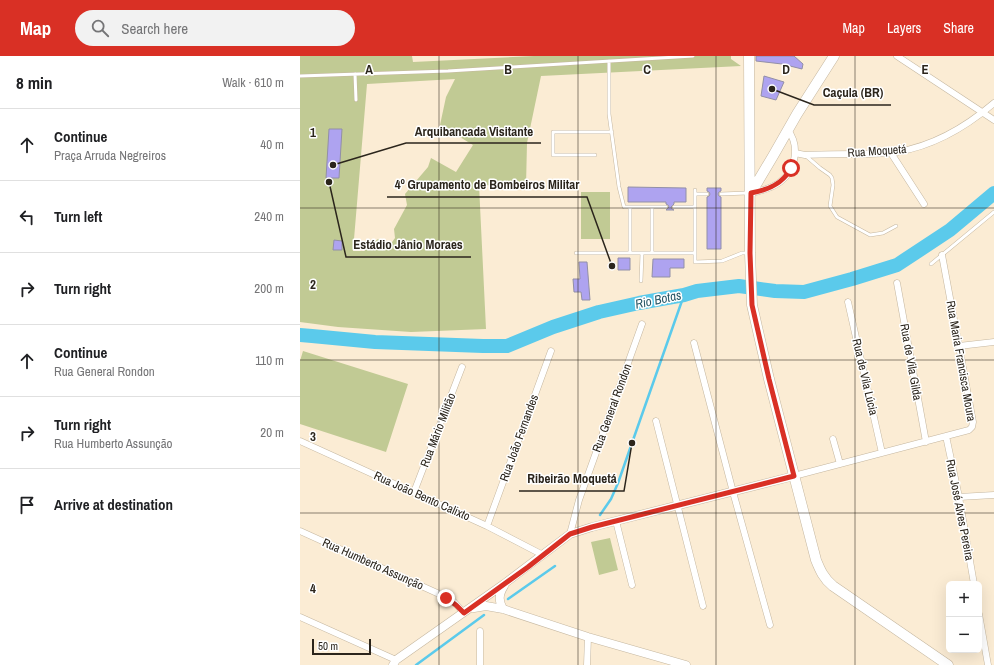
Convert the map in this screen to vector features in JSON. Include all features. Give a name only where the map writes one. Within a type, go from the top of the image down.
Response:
[{"type":"main road","points":[[749,56],[751,193],[750,253],[752,305],[769,379],[816,560],[826,579],[833,586],[948,665]]},
{"type":"main road","points":[[751,193],[834,56]]},
{"type":"main road","points":[[750,156],[757,164],[768,165]]},
{"type":"street","points":[[897,56],[994,120]]},
{"type":"street","name":"Rua Moquetá","points":[[795,153],[805,155],[891,153],[913,148],[945,136],[964,126],[994,103]]},
{"type":"street","points":[[751,193],[765,190],[775,185],[782,181],[787,175],[791,168],[795,153],[793,140],[788,130]]},
{"type":"street","points":[[891,153],[924,204]]},
{"type":"street","name":"Rua Maria Francisca Moura","points":[[794,476],[969,430],[973,426],[942,255]]},
{"type":"street","name":"Rua de Vila Gilda","points":[[897,282],[926,442]]},
{"type":"street","name":"Rua de Vila Lúcia","points":[[848,302],[882,453]]},
{"type":"street","name":"Rua General Rondon","points":[[570,534],[579,500],[642,324]]},
{"type":"street","points":[[959,346],[994,342]]},
{"type":"street","points":[[694,343],[770,625]]},
{"type":"street","name":"Rua João Fernandes","points":[[487,526],[551,350]]},
{"type":"street","name":"Rua Mário Militão","points":[[414,492],[462,367]]},
{"type":"street","points":[[656,421],[703,606]]},
{"type":"street","name":"Rua José Alves Pereira","points":[[946,436],[959,497],[973,581]]},
{"type":"street","points":[[833,439],[840,464]]},
{"type":"street","name":"Rua João Bento Calixto","points":[[300,441],[487,526],[543,555]]},
{"type":"street","points":[[300,617],[395,663],[472,608],[570,534],[592,527],[794,476]]},
{"type":"street","points":[[959,497],[994,495]]},
{"type":"street","points":[[616,521],[632,585]]},
{"type":"street","name":"Rua Humberto Assunção","points":[[300,531],[437,593],[454,602],[464,613]]},
{"type":"street","points":[[503,609],[499,596],[504,584]]},
{"type":"street","points":[[472,608],[486,606],[503,609],[588,637],[686,665]]},
{"type":"street","points":[[980,617],[988,665]]},
{"type":"street","points":[[480,630],[480,665]]},
{"type":"street","points":[[588,637],[588,665]]},
{"type":"lane","points":[[300,76],[448,71],[693,56]]},
{"type":"lane","points":[[610,61],[609,114],[619,187],[624,207],[666,207]]},
{"type":"lane","points":[[355,74],[356,100]]},
{"type":"lane","points":[[595,155],[553,155],[553,132],[612,132]]},
{"type":"lane","points":[[805,155],[832,178],[833,185],[830,206],[836,217],[870,235],[883,233],[896,226]]},
{"type":"lane","points":[[707,194],[695,192],[695,262],[722,261],[742,253],[750,253]]},
{"type":"lane","points":[[721,194],[751,193]]},
{"type":"lane","points":[[630,207],[630,253]]},
{"type":"lane","points":[[652,207],[652,253]]},
{"type":"lane","points":[[674,207],[695,207]]},
{"type":"lane","points":[[930,264],[994,212]]},
{"type":"lane","points":[[576,253],[695,253]]},
{"type":"lane","points":[[642,253],[642,281]]},
{"type":"green space","points":[[300,56],[412,56],[413,62],[534,56],[731,56],[731,59],[741,66],[541,76],[527,143],[526,186],[479,185],[486,329],[411,332],[338,327],[300,322]],"holes":[[[455,79],[446,97],[440,125],[473,145],[456,172],[431,158],[428,167],[405,194],[407,205],[394,229],[395,238],[390,245],[378,239],[364,251],[353,251],[367,84]]]},
{"type":"green space","points":[[581,192],[610,192],[610,239],[581,239]]},
{"type":"green space","points":[[303,351],[408,384],[386,452],[300,424],[300,361]]},
{"type":"green space","points":[[610,538],[618,570],[599,575],[591,542]]},
{"type":"building","points":[[756,56],[794,56],[803,64],[802,69],[782,64],[756,61]]},
{"type":"building","points":[[764,76],[784,82],[776,100],[761,96]]},
{"type":"building","points":[[329,129],[342,129],[339,178],[326,178]]},
{"type":"building","points":[[628,187],[686,188],[686,202],[674,202],[671,207],[674,210],[666,210],[669,207],[666,202],[628,202]]},
{"type":"building","points":[[707,188],[721,188],[721,191],[718,194],[721,197],[721,249],[707,249],[707,197],[710,194],[707,191]]},
{"type":"building","points":[[334,240],[342,241],[342,250],[333,250]]},
{"type":"building","points":[[618,258],[630,258],[630,270],[618,270]]},
{"type":"building","points":[[653,259],[684,259],[684,268],[670,268],[670,277],[652,277]]},
{"type":"building","points":[[579,262],[587,262],[590,300],[582,300],[581,292],[574,292],[573,279],[580,279]]},
{"type":"waterway","name":"Rio Botas","points":[[300,335],[375,342],[507,346],[553,327],[599,312],[697,291],[739,286],[775,291],[804,292],[897,265],[950,230],[994,193]]},
{"type":"waterway","points":[[600,515],[611,499],[618,483],[684,295]]},
{"type":"waterway","points":[[508,599],[555,566]]},
{"type":"waterway","points":[[416,665],[484,615]]},
{"type":"place","name":"Caçula (BR)","points":[[772,89]]},
{"type":"place","name":"Arquibancada Visitante","points":[[333,165]]},
{"type":"place","name":"Estádio Jânio Moraes","points":[[329,182]]},
{"type":"place","name":"4º Grupamento de Bombeiros Militar","points":[[612,266]]},
{"type":"place","name":"Ribeirão Moquetá","points":[[632,443]]},
{"type":"route","points":[[446,598],[464,613],[528,567],[570,534],[592,527],[794,476],[752,305],[750,253],[751,193],[765,190],[782,181],[791,168]]}]
